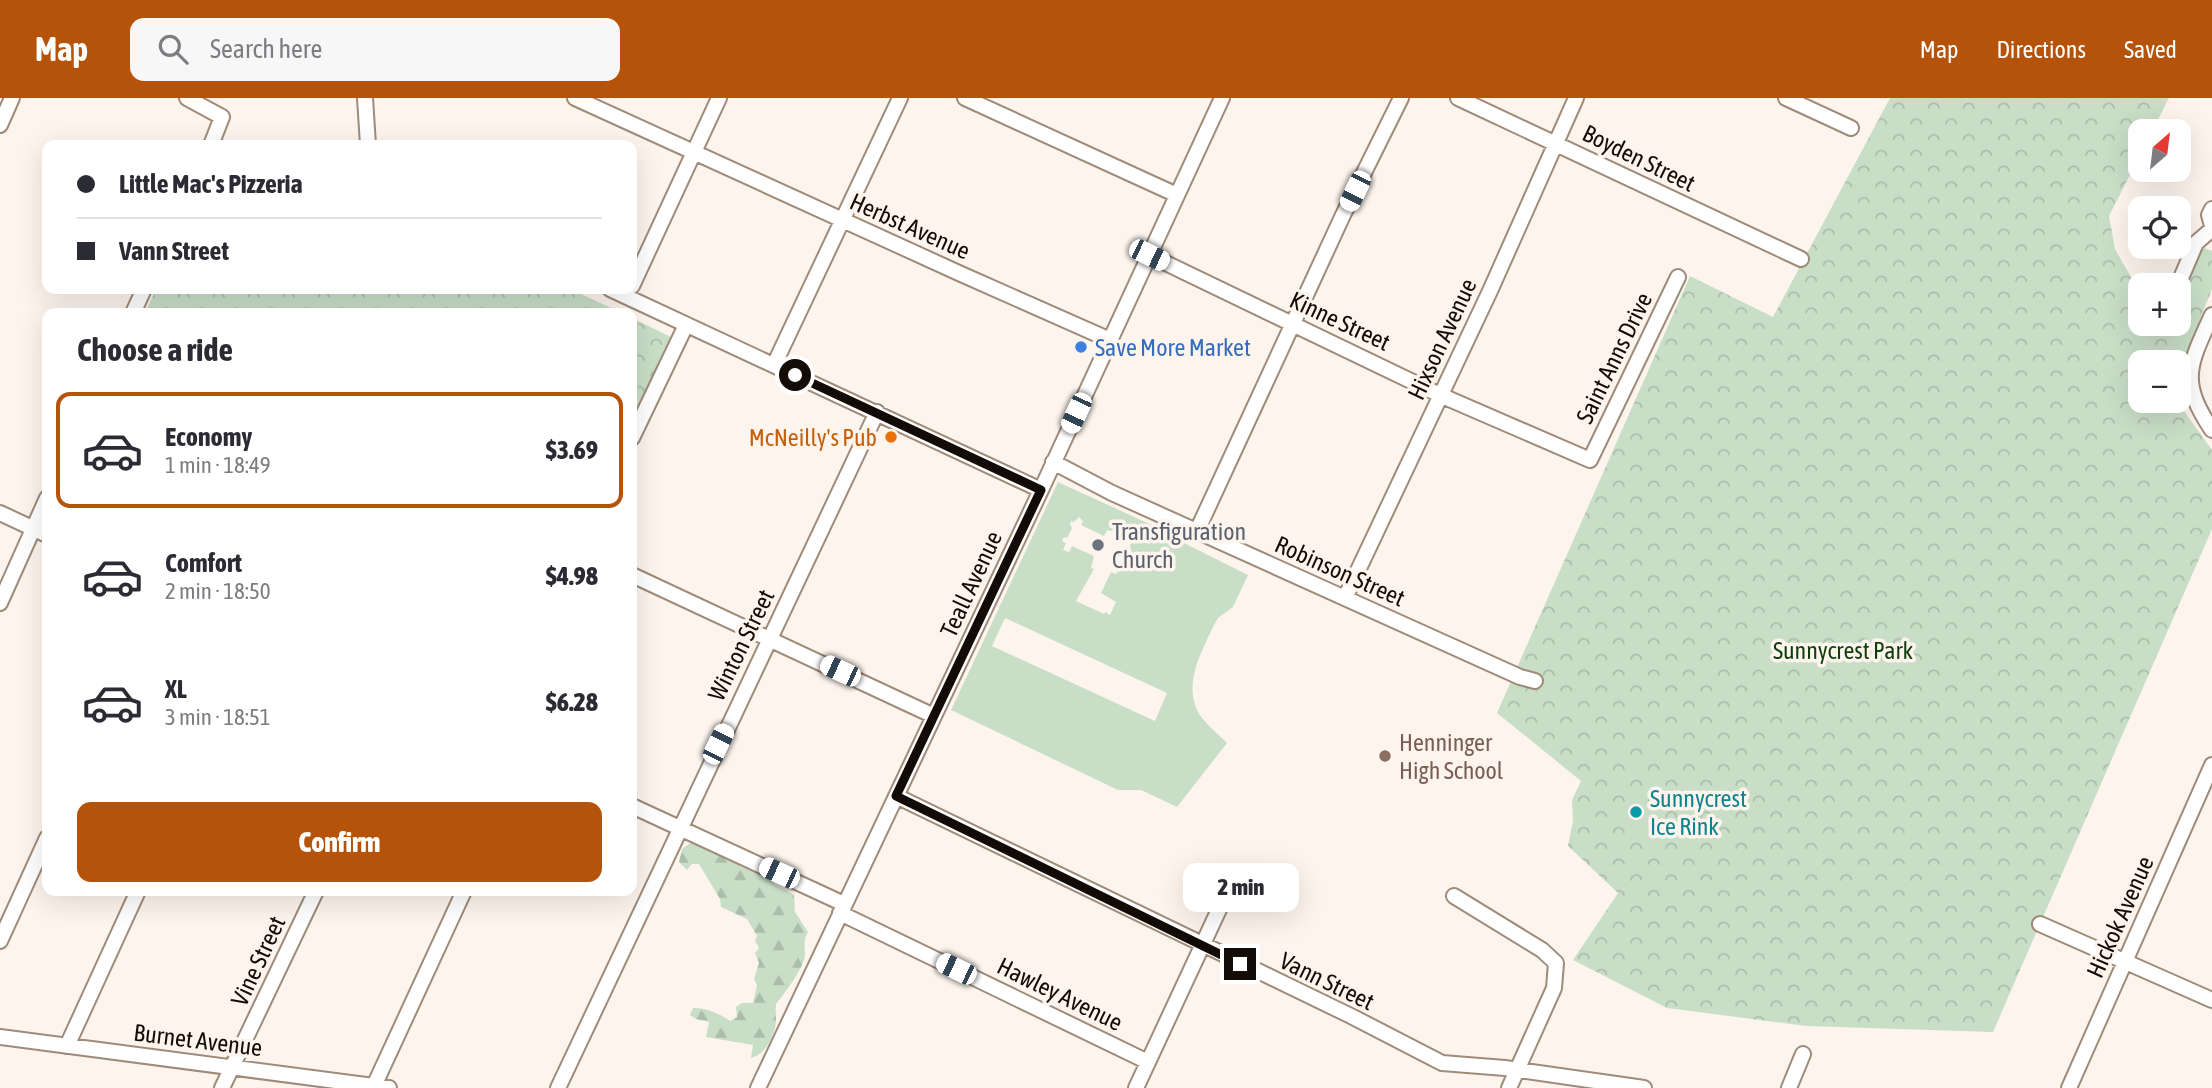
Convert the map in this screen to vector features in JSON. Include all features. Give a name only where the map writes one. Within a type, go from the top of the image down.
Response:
[{"type":"street","points":[[0,125],[12,98]]},
{"type":"street","points":[[187,98],[216,108],[212,140]]},
{"type":"street","points":[[365,98],[368,140]]},
{"type":"street","name":"Herbst Avenue","points":[[576,98],[1110,340]]},
{"type":"street","points":[[637,274],[719,98]]},
{"type":"street","points":[[774,365],[900,98]]},
{"type":"street","points":[[965,98],[1177,195]]},
{"type":"street","name":"Teall Avenue","points":[[758,1088],[1041,490],[1222,98]]},
{"type":"street","points":[[1197,531],[1343,215],[1401,98]]},
{"type":"street","name":"Boyden Street","points":[[1458,98],[1801,259]]},
{"type":"street","name":"Hixson Avenue","points":[[1345,598],[1490,290],[1576,98]]},
{"type":"street","points":[[1786,98],[1851,128]]},
{"type":"street","points":[[2183,273],[2196,243],[2212,228],[2209,215],[2212,209]]},
{"type":"street","name":"Kinne Street","points":[[1149,255],[1440,395],[1590,460]]},
{"type":"street","name":"Saint Anns Drive","points":[[1590,460],[1678,277]]},
{"type":"street","points":[[636,294],[686,325],[1041,490]]},
{"type":"street","points":[[2212,315],[2196,351],[2191,376],[2194,402],[2212,430]]},
{"type":"street","points":[[637,428],[686,325]]},
{"type":"street","name":"Winton Street","points":[[558,1088],[877,412]]},
{"type":"street","name":"Robinson Street","points":[[1054,462],[1112,493],[1520,677],[1535,681]]},
{"type":"street","points":[[0,603],[42,509]]},
{"type":"street","points":[[0,513],[42,533]]},
{"type":"street","points":[[637,577],[934,716]]},
{"type":"street","name":"Hickok Avenue","points":[[2069,1088],[2212,765]]},
{"type":"street","name":"Vann Street","points":[[896,796],[1351,1016],[1442,1063],[1517,1070],[1643,1088]]},
{"type":"street","name":"Hawley Avenue","points":[[637,808],[1148,1062]]},
{"type":"street","points":[[0,942],[42,849]]},
{"type":"street","points":[[1136,1088],[1235,875]]},
{"type":"street","points":[[67,1046],[136,896]]},
{"type":"street","name":"Vine Street","points":[[222,1088],[314,896]]},
{"type":"street","points":[[382,1087],[462,896]]},
{"type":"street","points":[[1454,896],[1542,950],[1556,963],[1554,988],[1509,1088]]},
{"type":"street","points":[[2040,924],[2212,1000]]},
{"type":"street","name":"Burnet Avenue","points":[[0,1037],[382,1087]]},
{"type":"street","points":[[1788,1088],[1803,1054]]},
{"type":"green space","name":"Sunnycrest Park","points":[[1890,98],[2169,98],[2158,119],[2128,119],[2128,179],[2109,216],[2115,249],[2129,273],[2128,336],[2191,336],[2189,273],[2199,252],[2204,248],[2212,251],[2212,289],[2188,350],[2128,350],[2128,413],[2185,413],[2212,450],[2212,529],[1993,1032],[1806,1026],[1667,1008],[1573,960],[1618,893],[1568,846],[1573,821],[1572,800],[1581,781],[1497,713],[1690,276],[1773,317]]},
{"type":"green space","points":[[154,294],[581,294],[611,308],[147,308]]},
{"type":"green space","points":[[637,320],[671,337],[637,409]]},
{"type":"green space","points":[[1058,482],[1178,537],[1178,540],[1248,575],[1233,607],[1218,618],[1214,625],[1196,666],[1192,688],[1197,710],[1227,743],[1177,807],[1141,790],[1118,790],[951,710]],"holes":[[[1079,517],[1083,521],[1081,525],[1104,536],[1107,530],[1119,529],[1121,525],[1130,532],[1127,538],[1132,541],[1130,546],[1133,557],[1129,565],[1119,569],[1116,574],[1111,572],[1101,593],[1116,602],[1110,615],[1076,601],[1094,569],[1091,568],[1094,556],[1072,546],[1069,552],[1063,550],[1066,543],[1062,541],[1064,537],[1067,538],[1072,528],[1071,521],[1074,522]],[[1005,618],[1167,693],[1155,721],[992,646]]]},
{"type":"green space","points":[[693,841],[707,847],[711,853],[720,854],[742,867],[770,877],[774,884],[794,895],[795,912],[808,932],[801,967],[776,1004],[776,1025],[772,1038],[764,1050],[751,1058],[753,1045],[706,1037],[709,1022],[690,1015],[693,1008],[697,1008],[730,1021],[737,1017],[736,1007],[742,1003],[753,1003],[757,985],[754,979],[759,963],[755,953],[759,948],[755,941],[757,936],[747,919],[721,907],[720,899],[699,864],[692,864],[687,870],[679,862],[682,849]]},
{"type":"place","name":"Save More Market","points":[[1081,347]]},
{"type":"place","name":"McNeilly's Pub","points":[[891,437]]},
{"type":"place","name":"Transfiguration Church","points":[[1098,545]]},
{"type":"place","name":"Henninger High School","points":[[1385,756]]},
{"type":"place","name":"Sunnycrest Ice Rink","points":[[1636,812]]},
{"type":"route","points":[[795,375],[1041,490],[896,796],[1240,964]]}]
